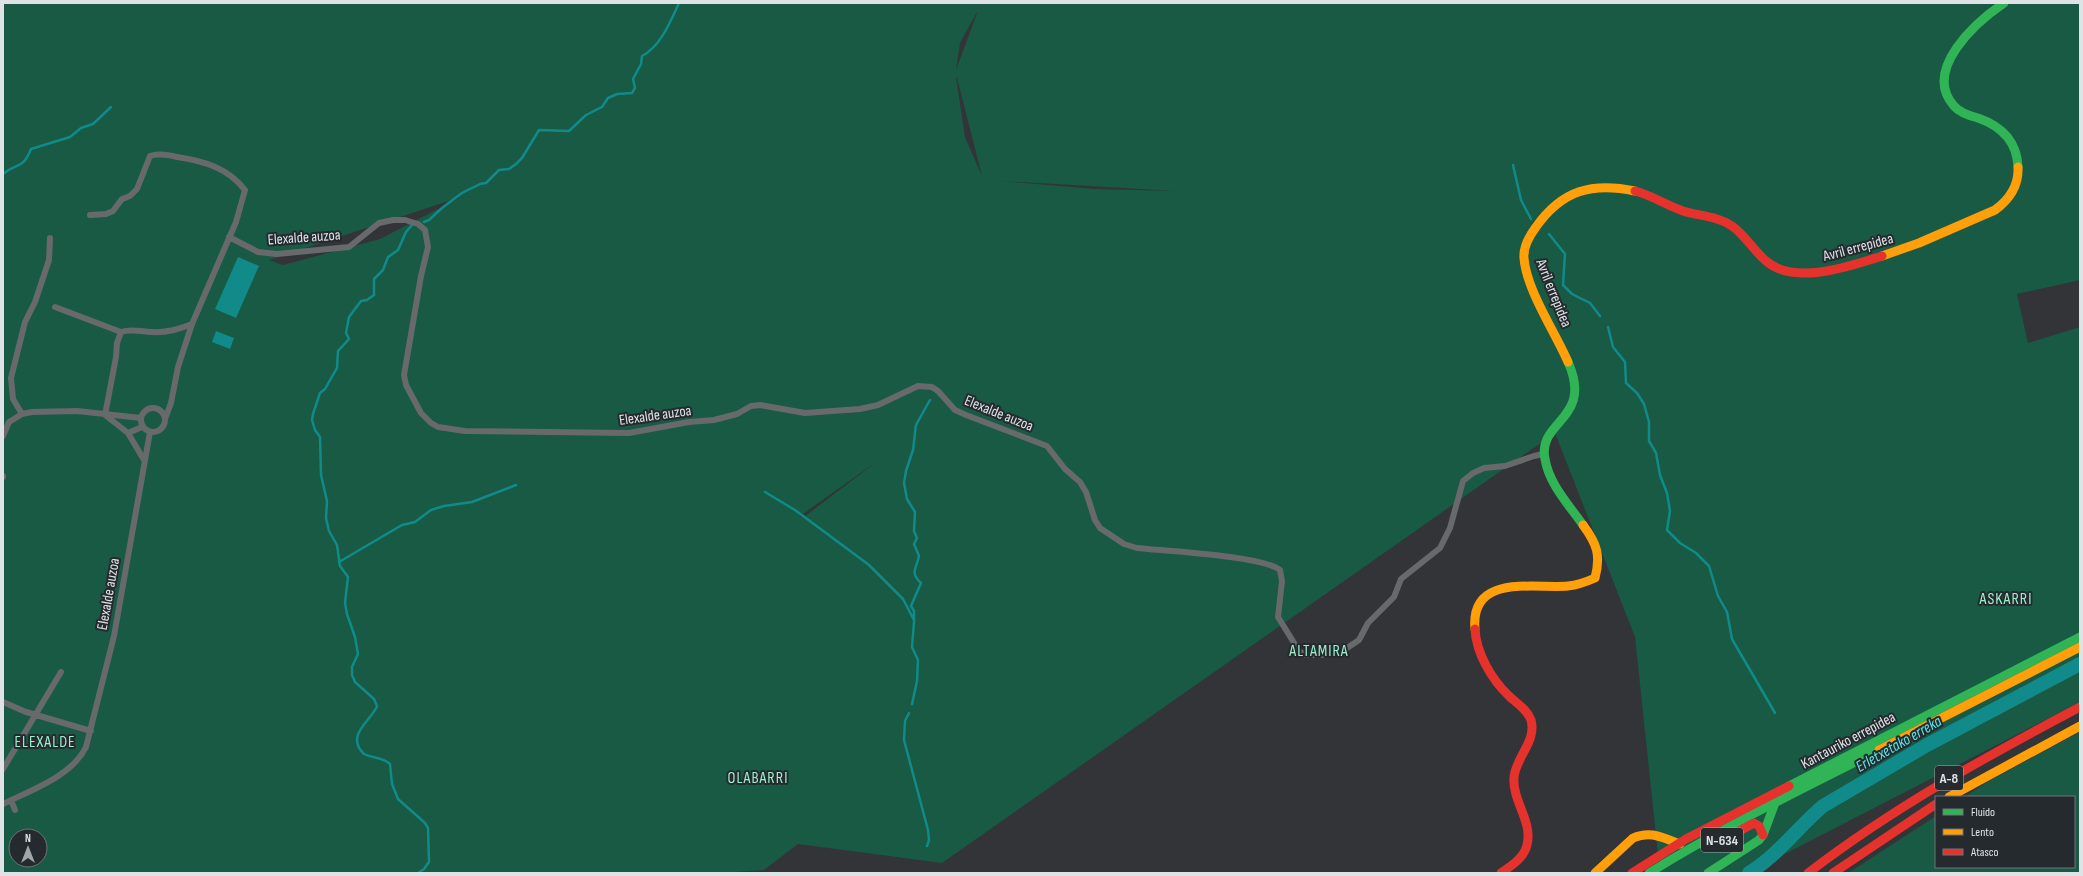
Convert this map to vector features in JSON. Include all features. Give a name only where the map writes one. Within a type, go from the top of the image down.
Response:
[{"type":"main road","name":"Avril errepidea","points":[[1543,454],[1546,438],[1572,403],[1576,391],[1572,371],[1536,293],[1525,264],[1526,247],[1532,233],[1551,209],[1567,195],[1579,189],[1604,188],[1640,192],[1675,208],[1727,223],[1737,230],[1770,264],[1791,273],[1818,272],[1861,262],[1900,251],[1960,226],[1995,210],[2006,202],[2015,189],[2018,180],[2019,169],[2016,155],[2003,131],[1995,125],[1961,111],[1950,100],[1945,85],[1948,66],[1962,41],[1983,17],[2004,3]]},
{"type":"main road","points":[[1501,873],[1517,862],[1524,853],[1527,843],[1527,830],[1515,792],[1514,778],[1516,766],[1531,735],[1532,726],[1526,712],[1506,693],[1486,662],[1473,629],[1474,613],[1483,600],[1500,589],[1521,585],[1580,585],[1595,578],[1600,566],[1598,549],[1552,478],[1544,462],[1543,454]]},
{"type":"main road","name":"Kantauriko errepidea","points":[[1632,873],[1680,844],[1969,692],[2080,637]]},
{"type":"main road","name":"Kantauriko errepidea","points":[[1649,873],[1673,858],[1775,803],[2080,647]]},
{"type":"main road","name":"A-8","points":[[1808,873],[1896,810],[1960,771],[2080,707]]},
{"type":"main road","name":"A-8","points":[[1950,796],[2080,726]]},
{"type":"main road","name":"N-634","points":[[1763,835],[1775,803]]},
{"type":"main road","name":"A-8","points":[[1833,873],[1935,805]]},
{"type":"main road","name":"N-634","points":[[1673,858],[1689,858],[1754,823],[1759,826],[1763,835]]},
{"type":"main road","points":[[1595,873],[1633,838],[1646,833],[1657,835],[1680,844]]},
{"type":"main road","points":[[1657,835],[1662,845],[1660,855]]},
{"type":"main road","points":[[1708,873],[1759,840],[1763,835]]},
{"type":"street","points":[[90,215],[106,214],[113,211],[122,199],[130,196],[137,189],[150,156],[166,155],[199,161],[215,166],[240,183],[245,190],[229,237],[192,324],[178,367],[171,403],[161,429],[150,432],[142,427],[140,418],[144,411],[155,408],[162,412],[165,418]]},
{"type":"street","name":"Elexalde auzoa","points":[[229,237],[245,246],[269,255],[349,247],[379,223],[393,220],[405,220],[418,224],[426,230],[428,247],[421,276],[404,375],[410,396],[421,413],[431,423],[438,427],[465,431],[629,433],[689,422],[714,420],[737,414],[751,406],[760,404],[805,413],[860,409],[878,405],[918,386],[932,387],[938,391],[955,410],[1047,446],[1065,469],[1080,482],[1086,492],[1095,520],[1100,528],[1124,544],[1143,549],[1256,562],[1280,570],[1282,581],[1278,617],[1299,651],[1305,655],[1322,655],[1347,648],[1358,640],[1368,623],[1394,597],[1401,579],[1440,548],[1450,528],[1463,481],[1473,473],[1484,468],[1506,466],[1543,454]]},
{"type":"street","points":[[22,414],[13,399],[12,378],[24,322],[35,302],[49,260],[50,238]]},
{"type":"street","points":[[55,307],[121,332],[127,330],[166,332],[177,330],[192,324]]},
{"type":"street","points":[[104,415],[115,363],[117,343],[121,332]]},
{"type":"street","points":[[3,436],[9,422],[22,414],[68,411],[140,418]]},
{"type":"street","points":[[104,415],[128,433],[144,460]]},
{"type":"street","points":[[128,433],[142,427]]},
{"type":"street","name":"Elexalde auzoa","points":[[3,804],[65,772],[81,758],[91,732],[114,636],[150,432]]},
{"type":"street","points":[[3,769],[61,672]]},
{"type":"street","points":[[3,702],[34,715],[91,732]]},
{"type":"street","points":[[11,800],[15,810]]},
{"type":"green space","points":[[3,3],[984,3],[983,5],[986,3],[2080,3],[2080,280],[2017,294],[2028,343],[2080,327],[2080,702],[1748,873],[1660,873],[1635,637],[1555,433],[942,863],[798,844],[764,870],[718,873],[3,873]],"holes":[[[977,13],[956,70],[960,43]],[[956,77],[982,176],[965,137]],[[1002,181],[1175,191],[1095,189]],[[461,197],[380,239],[283,265],[269,260]],[[876,462],[804,517],[800,516]]]},
{"type":"green space","points":[[2080,732],[2080,873],[1848,873],[1935,817],[1935,868],[2075,868],[2075,796],[1966,796],[1989,781]]},
{"type":"water","points":[[238,257],[259,266],[236,318],[215,309]]},
{"type":"water","points":[[216,331],[234,338],[230,349],[212,342]]},
{"type":"waterway","points":[[424,222],[429,220],[462,193],[480,184],[486,183],[499,170],[509,169],[516,164],[522,158],[539,130],[569,131],[586,115],[602,107],[608,98],[617,94],[632,93],[635,88],[633,79],[641,64],[642,56],[649,52],[660,40],[679,3]]},
{"type":"waterway","points":[[3,174],[22,163],[28,156],[31,149],[70,137],[81,128],[93,124],[111,107]]},
{"type":"waterway","points":[[1513,165],[1521,200],[1531,219]]},
{"type":"waterway","points":[[412,225],[406,232],[398,250],[388,257],[383,270],[374,279],[374,295],[367,300],[361,301],[349,317],[346,333],[349,339],[338,351],[337,368],[325,389],[320,393],[312,420],[315,430],[320,437],[321,475],[327,501],[326,518],[329,531],[337,545],[340,566],[348,577],[345,603],[355,637],[358,654],[352,667],[352,675],[355,682],[374,699],[377,706],[358,734],[357,740],[359,747],[364,754],[387,761],[390,764],[392,784],[398,799],[425,823],[428,828],[429,862],[424,869],[418,873]]},
{"type":"waterway","points":[[1549,234],[1565,254],[1563,285],[1572,294],[1590,303],[1600,316]]},
{"type":"waterway","points":[[1608,327],[1613,347],[1625,362],[1626,383],[1637,393],[1644,404],[1649,422],[1649,441],[1656,453],[1660,475],[1667,493],[1670,511],[1667,530],[1680,543],[1696,553],[1709,566],[1718,596],[1727,612],[1732,639],[1775,713]]},
{"type":"waterway","points":[[912,704],[917,681],[918,660],[912,647],[914,611],[911,606],[921,583],[915,576],[919,556],[914,544],[917,538],[914,531],[915,512],[907,499],[904,483],[906,471],[913,450],[916,425],[930,400]]},
{"type":"waterway","points":[[339,562],[402,525],[415,522],[431,510],[444,506],[472,502],[516,485]]},
{"type":"waterway","points":[[765,492],[795,510],[869,565],[903,599],[914,620]]},
{"type":"waterway","name":"Erletxetako erreka","points":[[1749,873],[1778,850],[1823,806],[1927,745],[2080,664]]},
{"type":"waterway","points":[[909,713],[905,721],[904,740],[928,830],[929,840],[927,846]]},
{"type":"traffic: fast","points":[[2004,3],[1992,11],[1967,34],[1956,48],[1948,63],[1944,77],[1946,92],[1954,106],[1959,111],[1986,121],[2000,130],[2011,142],[2015,150],[2018,167]]},
{"type":"traffic: fast","points":[[1568,362],[1574,381],[1574,396],[1570,408],[1549,436],[1545,446],[1545,459],[1547,468],[1555,486],[1583,525]]},
{"type":"traffic: fast","points":[[1789,786],[2080,637]]},
{"type":"traffic: fast","points":[[1649,873],[1734,824],[1879,750]]},
{"type":"traffic: fast","points":[[1763,835],[1775,803]]},
{"type":"traffic: fast","points":[[1708,873],[1759,840],[1763,835]]},
{"type":"traffic: slow","points":[[1882,256],[1919,243],[1995,210],[2009,197],[2012,192],[2017,180],[2018,167]]},
{"type":"traffic: slow","points":[[1568,362],[1535,297],[1530,283],[1524,258],[1527,241],[1546,214],[1556,204],[1567,197],[1592,189],[1619,188],[1635,191]]},
{"type":"traffic: slow","points":[[1475,629],[1476,611],[1483,599],[1494,592],[1507,588],[1523,586],[1572,586],[1595,578],[1598,556],[1595,544],[1583,525]]},
{"type":"traffic: slow","points":[[1879,750],[2080,647]]},
{"type":"traffic: slow","points":[[1951,796],[2080,726]]},
{"type":"traffic: slow","points":[[1595,873],[1633,838],[1651,835],[1662,837],[1680,844]]},
{"type":"traffic: jam","points":[[1635,191],[1683,211],[1714,218],[1732,226],[1766,261],[1778,268],[1792,272],[1823,272],[1854,265],[1882,256]]},
{"type":"traffic: jam","points":[[1475,629],[1478,647],[1486,666],[1503,690],[1527,713],[1531,720],[1532,728],[1529,742],[1518,763],[1514,777],[1516,794],[1527,828],[1527,845],[1520,858],[1501,873]]},
{"type":"traffic: jam","points":[[1808,873],[1840,849],[1940,784],[2080,707]]},
{"type":"traffic: jam","points":[[1632,873],[1686,839],[1789,786]]},
{"type":"traffic: jam","points":[[1833,873],[1935,805]]},
{"type":"traffic: jam","points":[[1741,830],[1754,823],[1759,826],[1763,835]]},
{"type":"district","name":"ASKARRI","points":[[2006,598]]},
{"type":"district","name":"ALTAMIRA","points":[[1319,650]]},
{"type":"district","name":"ELEXALDE","points":[[45,741]]},
{"type":"district","name":"OLABARRI","points":[[758,777]]}]
